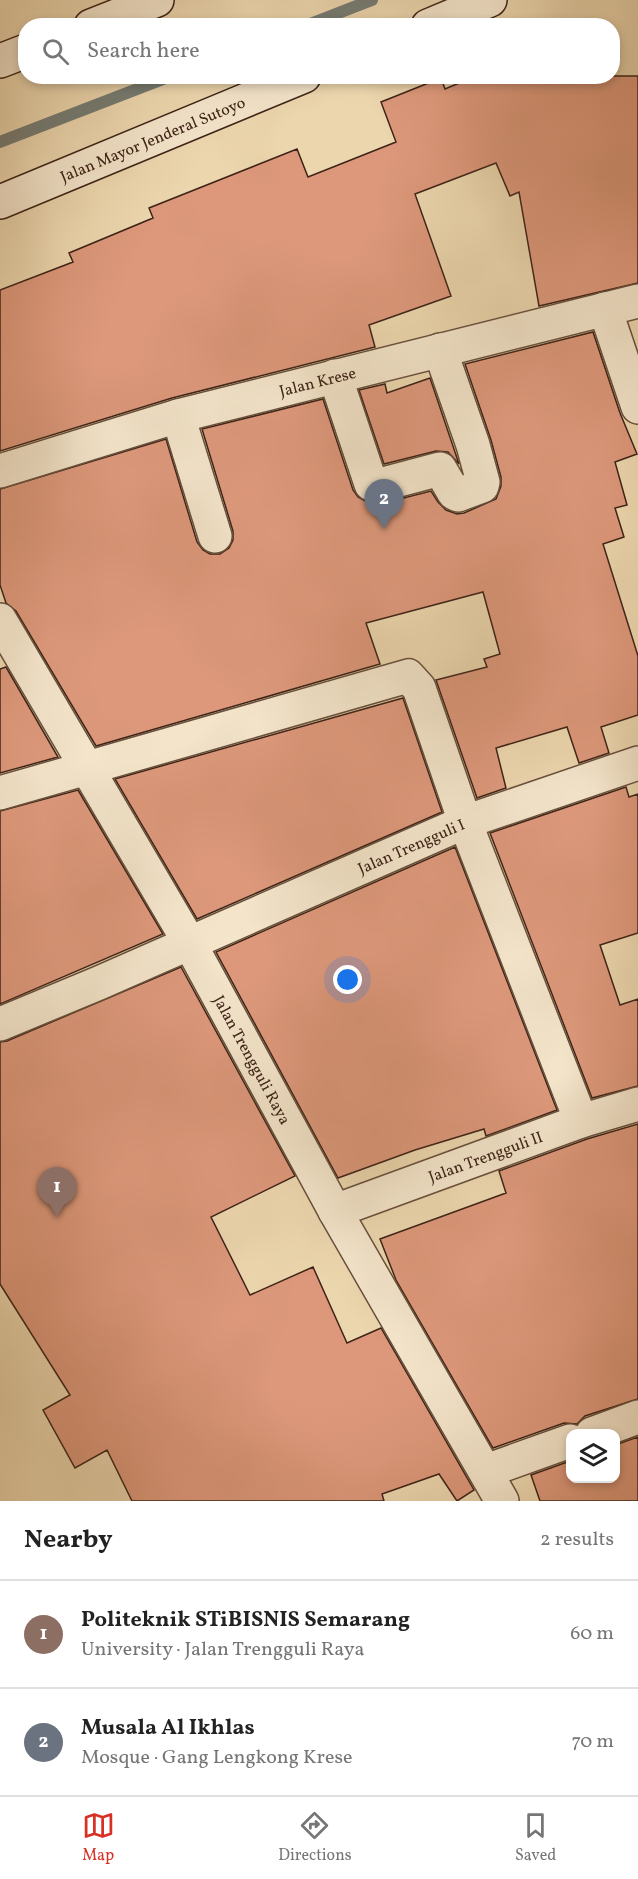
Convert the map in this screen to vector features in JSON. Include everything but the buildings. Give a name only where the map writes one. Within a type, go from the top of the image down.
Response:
[{"type":"street","points":[[111,18],[157,0]]},
{"type":"street","points":[[447,18],[490,0]]},
{"type":"street","name":"Jalan Mayor Jenderal Sutoyo","points":[[0,202],[285,84]]},
{"type":"street","name":"Jalan Krese","points":[[0,471],[178,416],[638,301]]},
{"type":"street","points":[[605,309],[638,407]]},
{"type":"street","points":[[335,376],[371,484],[376,486],[440,469],[454,493],[458,495],[482,486],[483,482],[473,445],[440,350]]},
{"type":"street","points":[[178,416],[215,536]]},
{"type":"street","name":"Jalan Trengguli Raya","points":[[0,620],[10,654],[87,769],[189,942],[335,1211],[502,1501]]},
{"type":"street","points":[[0,793],[408,676],[419,688],[465,822],[581,1120]]},
{"type":"street","name":"Jalan Trengguli I","points":[[0,1024],[99,983],[465,822],[638,764]]},
{"type":"street","name":"Jalan Trengguli II","points":[[335,1211],[581,1120],[638,1104]]},
{"type":"street","points":[[606,1429],[638,1417]]},
{"type":"street","points":[[486,1471],[566,1442]]},
{"type":"waterway","points":[[326,18],[372,0]]},
{"type":"waterway","points":[[0,142],[150,84]]},
{"type":"place","name":"Musala Al Ikhlas","points":[[384,529]]},
{"type":"place","name":"Politeknik STiBISNIS Semarang","points":[[57,1217]]}]
